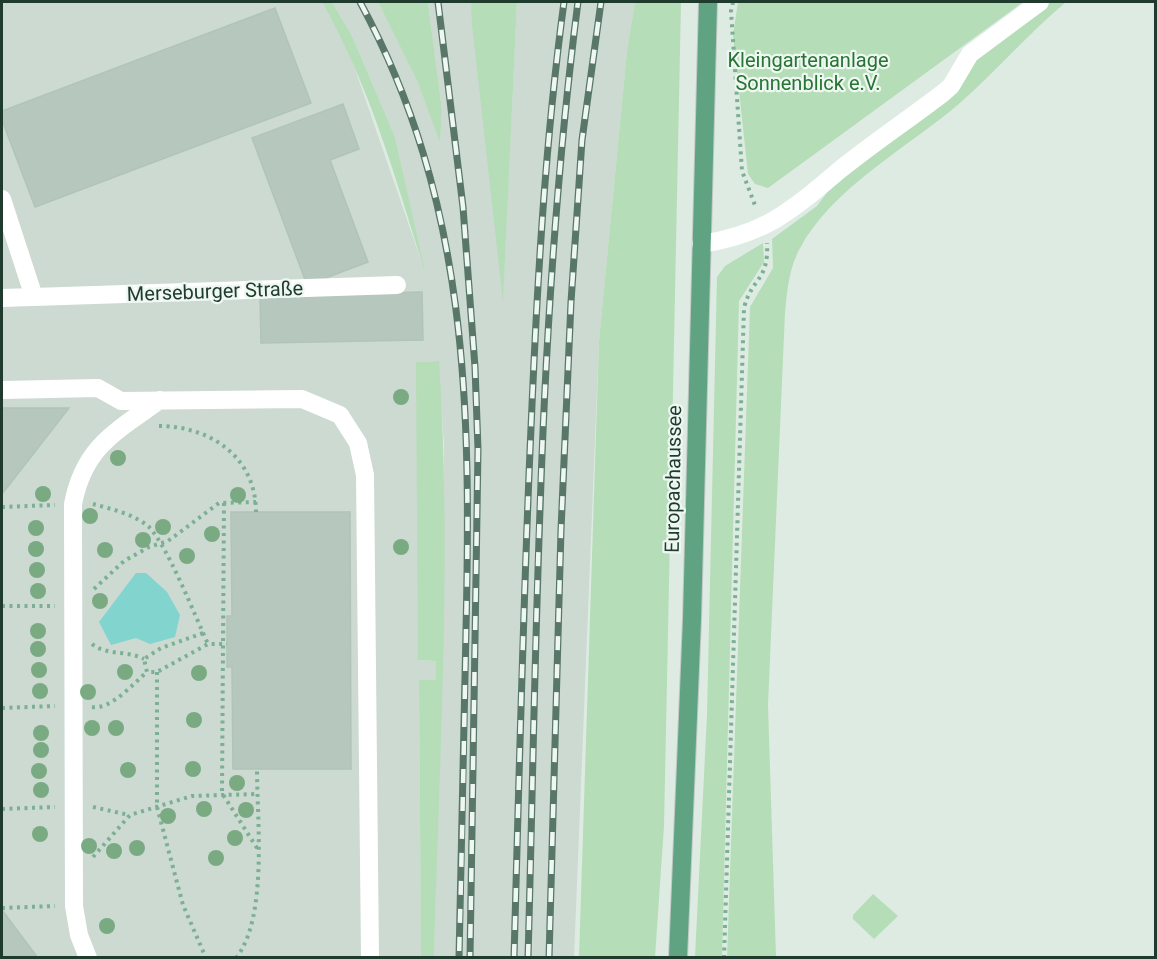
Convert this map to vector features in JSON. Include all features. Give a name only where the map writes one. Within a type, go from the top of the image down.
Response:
[{"type":"main road","name":"Europachaussee","points":[[678,957],[692,619],[708,2]]},
{"type":"lane","points":[[701,244],[738,237],[790,213],[836,173],[943,93],[951,86],[970,54],[1040,2]]},
{"type":"lane","points":[[2,199],[34,297]]},
{"type":"lane","name":"Merseburger Straße","points":[[2,298],[397,285]]},
{"type":"lane","points":[[2,390],[98,388],[121,401],[302,399],[340,414],[358,443],[365,475],[367,503],[370,957]]},
{"type":"lane","points":[[88,957],[79,935],[74,906],[73,504],[77,482],[88,458],[121,427],[160,400]]},
{"type":"path","points":[[724,957],[744,308],[747,297],[768,266],[767,241],[742,171],[731,11],[733,2]]},
{"type":"path","points":[[150,426],[175,426],[197,431],[216,441],[235,456],[249,475],[256,492],[256,512]]},
{"type":"path","points":[[2,507],[82,504],[83,493],[88,503],[121,512],[148,527],[160,544],[208,644]]},
{"type":"path","points":[[2,606],[81,606],[81,600],[124,561],[168,541],[219,502],[256,502]]},
{"type":"path","points":[[224,502],[225,644],[222,793],[257,848]]},
{"type":"path","points":[[144,659],[161,648],[203,633]]},
{"type":"path","points":[[87,639],[103,651],[133,653],[144,659],[147,672]]},
{"type":"path","points":[[2,708],[74,706],[97,708],[114,699],[147,672],[157,672],[208,644],[225,644]]},
{"type":"path","points":[[157,672],[157,807],[183,905],[206,957]]},
{"type":"path","points":[[236,957],[250,934],[255,912],[257,770]]},
{"type":"path","points":[[2,809],[83,807],[83,804],[130,815],[192,796],[222,793],[257,794]]},
{"type":"path","points":[[88,864],[99,848],[130,815]]},
{"type":"path","points":[[2,908],[74,906]]},
{"type":"shaded area","points":[[2,2],[322,2],[347,46],[422,263],[395,137],[352,36],[332,2],[378,2],[418,83],[440,139],[442,110],[428,2],[471,2],[503,296],[517,2],[635,2],[627,51],[599,341],[574,957],[434,957],[444,520],[444,443],[438,361],[417,362],[419,660],[436,661],[436,680],[419,680],[421,957],[2,958]]},
{"type":"green space","points":[[322,2],[332,2],[352,36],[395,137],[425,272],[381,134],[354,67]]},
{"type":"green space","points":[[378,2],[428,2],[442,110],[440,142],[418,83]]},
{"type":"green space","points":[[471,2],[517,2],[503,302],[472,24]]},
{"type":"green space","points":[[635,2],[681,2],[664,826],[655,957],[579,957],[599,341],[627,51]]},
{"type":"green space","name":"Kleingartenanlage Sonnenblick e.V.","points":[[738,2],[1023,2],[768,188],[755,184],[748,174],[733,35]]},
{"type":"green space","points":[[1048,2],[1066,2],[960,103],[872,170],[830,207],[813,228],[799,250],[793,265],[785,312],[768,705],[776,957],[727,958],[750,307],[773,268],[772,239],[817,206],[837,179],[963,68]]},
{"type":"green space","points":[[763,243],[764,262],[739,301],[722,957],[695,957],[707,715],[717,277],[725,266]]},
{"type":"green space","points":[[439,361],[444,510],[441,734],[434,957],[421,958],[419,680],[436,680],[436,661],[418,660],[416,362]]},
{"type":"green space","points":[[873,894],[898,916],[874,939],[853,919],[853,915]]},
{"type":"water","points":[[136,573],[146,573],[167,592],[180,615],[175,637],[150,644],[136,638],[111,645],[99,622]]},
{"type":"building","points":[[275,8],[311,103],[35,207],[2,120],[2,111]]},
{"type":"building","points":[[343,104],[359,149],[330,160],[368,262],[307,285],[252,138]]},
{"type":"building","points":[[422,292],[423,340],[261,343],[260,296]]},
{"type":"building","points":[[2,408],[69,408],[2,494]]},
{"type":"building","points":[[231,512],[350,512],[351,769],[233,769],[232,667],[227,667],[227,616],[232,616]]},
{"type":"building","points":[[2,910],[38,958],[2,958]]},
{"type":"railway","points":[[360,2],[396,78],[423,154],[443,230],[456,308],[467,466],[459,958]]},
{"type":"railway","points":[[438,2],[463,207],[475,367],[478,449],[470,958]]},
{"type":"railway","points":[[514,958],[536,321],[547,161],[564,2]]},
{"type":"railway","points":[[528,958],[537,599],[547,359],[564,121],[578,2]]},
{"type":"railway","points":[[549,958],[561,530],[571,302],[582,140],[601,2]]}]
